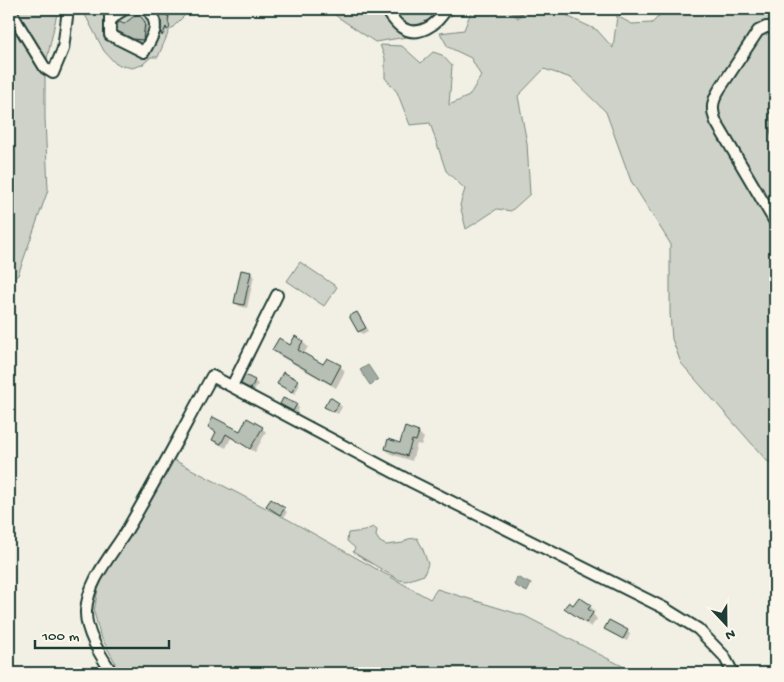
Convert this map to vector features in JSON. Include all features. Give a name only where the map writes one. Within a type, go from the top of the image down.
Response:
[{"type":"lane","points":[[10,9],[45,68],[53,73],[63,49],[68,9]]},
{"type":"lane","points":[[110,9],[110,35],[144,52],[156,26],[154,18],[147,9]]},
{"type":"lane","points":[[110,21],[125,9]]},
{"type":"lane","points":[[386,9],[398,26],[412,32],[431,26],[446,9]]},
{"type":"lane","points":[[775,28],[771,26],[758,31],[719,90],[715,97],[712,111],[716,122],[775,222]]},
{"type":"lane","points":[[232,386],[277,294]]},
{"type":"lane","points":[[112,673],[92,639],[86,610],[89,596],[95,579],[127,530],[212,376],[412,482],[664,608],[698,629],[724,656],[733,673]]},
{"type":"shaded area","points":[[9,9],[58,9],[45,68],[48,190],[18,275],[9,282]]},
{"type":"shaded area","points":[[82,9],[191,9],[169,31],[158,57],[151,57],[142,65],[132,68],[116,64],[104,51]]},
{"type":"shaded area","points":[[326,9],[460,9],[426,34],[375,42]]},
{"type":"shaded area","points":[[472,9],[515,9],[521,14],[527,9],[559,9],[569,17],[597,30],[613,48],[617,16],[632,24],[652,23],[666,9],[775,9],[775,465],[767,461],[681,363],[672,339],[670,243],[631,181],[606,112],[571,78],[544,69],[518,96],[527,143],[530,194],[511,211],[497,209],[466,229],[460,205],[465,189],[446,171],[430,123],[410,125],[397,92],[385,78],[385,58],[380,45],[402,46],[421,63],[433,52],[442,55],[452,66],[449,105],[469,96],[481,76],[471,58],[448,47],[440,33],[464,30]]},
{"type":"shaded area","points":[[775,104],[775,141],[770,132],[769,117]]},
{"type":"shaded area","points":[[300,262],[337,287],[324,306],[287,281]]},
{"type":"shaded area","points":[[368,365],[378,380],[370,385],[360,370]]},
{"type":"shaded area","points":[[172,459],[289,520],[430,599],[437,589],[525,616],[628,669],[632,673],[116,673],[114,669],[115,662],[100,635],[94,612],[99,582]]},
{"type":"shaded area","points":[[373,527],[377,530],[376,536],[380,542],[386,545],[403,543],[408,539],[417,538],[428,564],[424,575],[406,581],[399,580],[353,552],[355,548],[347,541],[348,533],[364,531]]},
{"type":"shaded area","points":[[517,577],[531,584],[527,592],[514,585]]},
{"type":"building","points":[[157,9],[165,9],[167,16],[169,16],[170,28],[167,30],[166,27],[162,36],[161,18]]},
{"type":"building","points":[[138,13],[145,22],[143,40],[133,39],[117,31],[117,24],[120,22],[124,24]]},
{"type":"building","points":[[241,270],[251,272],[244,305],[234,303]]},
{"type":"building","points":[[357,312],[366,328],[358,332],[349,316]]},
{"type":"building","points":[[295,336],[303,341],[298,350],[323,364],[327,358],[341,365],[331,384],[272,350],[279,338],[290,345]]},
{"type":"building","points":[[283,372],[298,380],[292,392],[277,384]]},
{"type":"building","points":[[245,375],[255,380],[251,389],[241,384]]},
{"type":"building","points":[[330,397],[339,403],[334,412],[324,407]]},
{"type":"building","points":[[283,398],[297,404],[293,411],[280,404]]},
{"type":"building","points":[[213,417],[240,431],[247,418],[263,427],[250,449],[226,434],[221,444],[212,440],[216,432],[208,427]]},
{"type":"building","points":[[405,427],[419,432],[416,441],[412,440],[407,456],[385,449],[388,439],[400,443]]},
{"type":"building","points":[[271,499],[285,508],[280,515],[266,506]]},
{"type":"building","points":[[579,597],[591,605],[588,609],[593,613],[586,623],[564,608],[569,602],[573,605]]},
{"type":"building","points":[[609,620],[628,630],[623,639],[604,629]]}]
